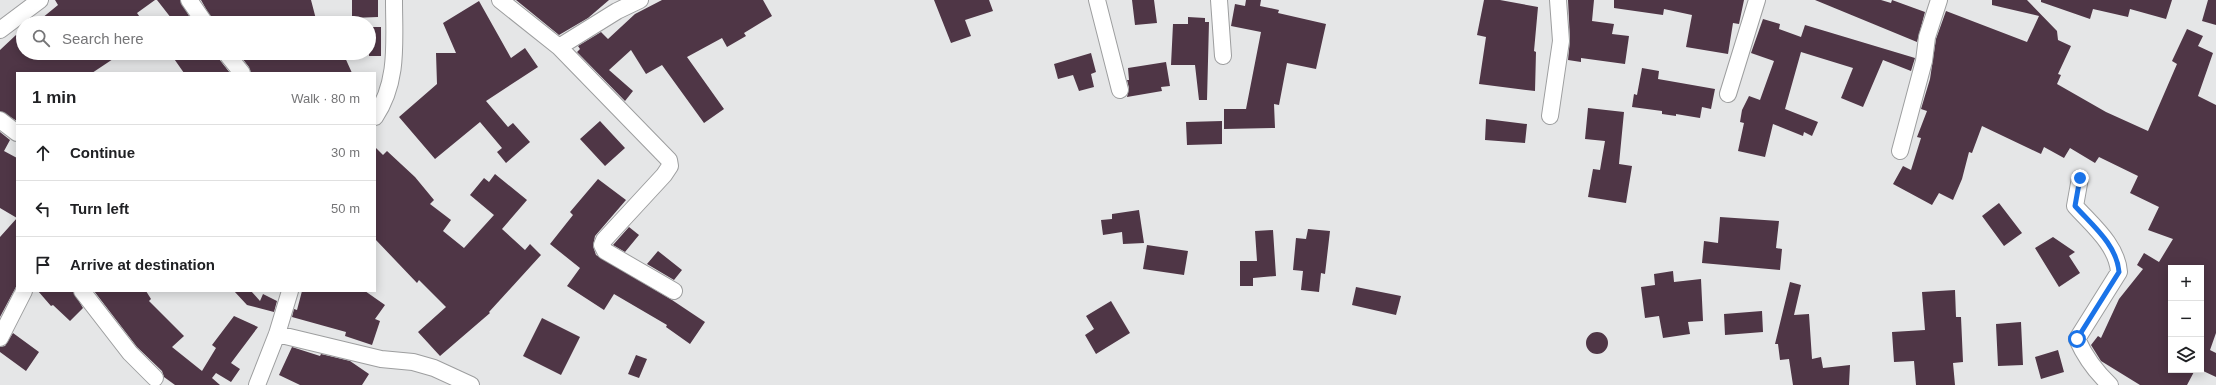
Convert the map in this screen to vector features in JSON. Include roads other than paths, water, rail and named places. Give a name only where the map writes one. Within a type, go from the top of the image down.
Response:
[{"type":"street","points":[[19,16],[40,0]]},
{"type":"street","points":[[189,0],[200,16]]},
{"type":"street","points":[[376,116],[385,103],[394,71],[394,0]]},
{"type":"street","points":[[500,0],[559,47],[669,160],[670,166],[664,175],[604,240],[602,245],[605,252],[674,291]]},
{"type":"street","points":[[559,47],[617,11],[640,0]]},
{"type":"street","points":[[1097,0],[1120,90]]},
{"type":"street","points":[[1219,0],[1223,56]]},
{"type":"street","points":[[1550,116],[1561,41],[1558,0]]},
{"type":"street","points":[[1728,94],[1757,0]]},
{"type":"street","points":[[1900,151],[1924,61],[1928,37],[1939,0]]},
{"type":"street","points":[[0,30],[16,18]]},
{"type":"street","points":[[232,60],[241,72]]},
{"type":"street","points":[[0,120],[16,132]]},
{"type":"street","points":[[2080,178],[2075,206],[2112,248],[2118,263],[2119,272],[2077,339],[2082,351],[2098,374],[2110,385]]},
{"type":"street","points":[[0,338],[23,292]]},
{"type":"street","points":[[83,292],[130,353],[155,378]]},
{"type":"street","points":[[257,385],[277,334],[290,292]]},
{"type":"street","points":[[277,334],[381,358],[413,362],[434,368],[471,385]]}]
